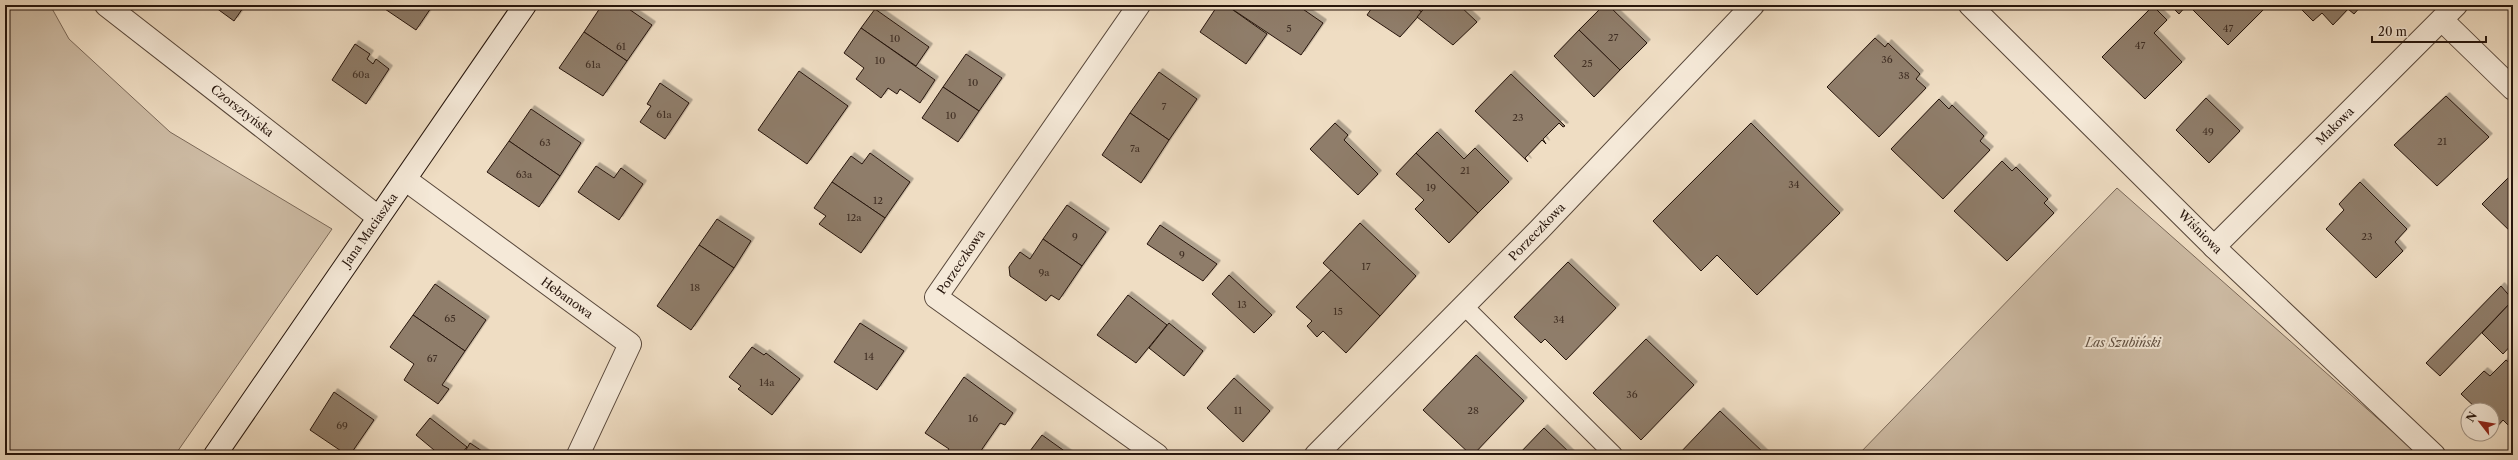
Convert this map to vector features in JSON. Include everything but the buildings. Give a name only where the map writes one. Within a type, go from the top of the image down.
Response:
[{"type":"street","name":"Czorsztyńska","points":[[106,5],[378,217]]},
{"type":"street","name":"Jana Maciaszka","points":[[215,455],[378,217],[406,180],[525,5]]},
{"type":"street","name":"Porzeczkowa","points":[[1139,5],[936,297],[1157,455]]},
{"type":"street","name":"Porzeczkowa","points":[[1316,455],[1464,306],[1753,5]]},
{"type":"street","name":"Wiśniowa","points":[[1970,5],[2214,247],[2434,455]]},
{"type":"street","name":"Makowa","points":[[2214,247],[2449,12]]},
{"type":"street","points":[[2449,12],[2513,89]]},
{"type":"street","name":"Hebanowa","points":[[406,180],[630,344],[578,455]]},
{"type":"lane","points":[[1464,306],[1614,455]]},
{"type":"green space","points":[[5,5],[50,5],[69,39],[170,132],[332,229],[175,455],[5,455]]},
{"type":"green space","name":"Las Szubiński","points":[[2117,188],[2419,455],[1858,455]]}]
